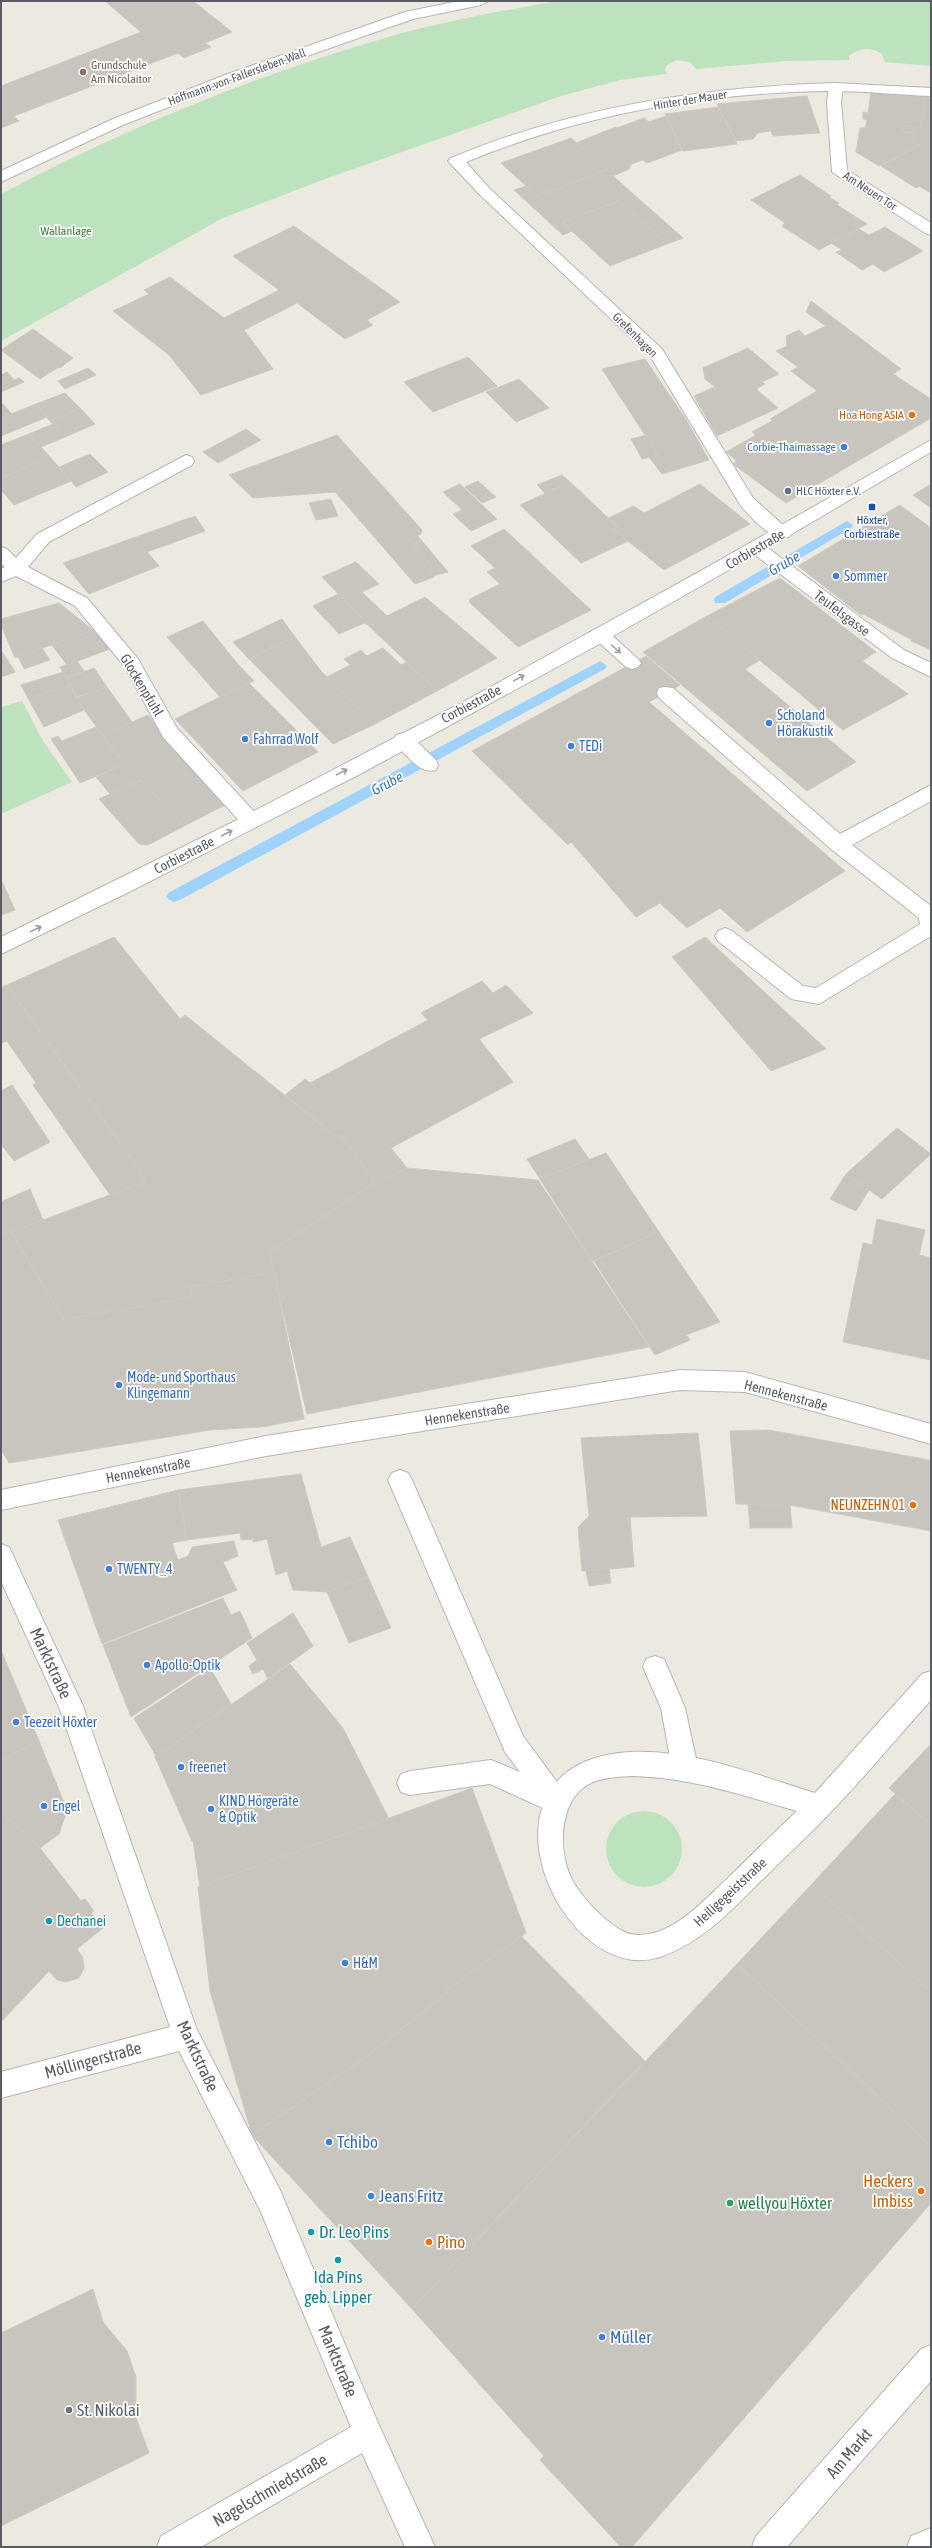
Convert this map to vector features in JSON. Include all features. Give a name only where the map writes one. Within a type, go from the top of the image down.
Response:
[{"type":"street","name":"Hoffmann-von-Fallersleben-Wall","points":[[1,177],[118,122],[230,78],[410,15],[481,1]]},
{"type":"street","name":"Hinter der Mauer","points":[[456,161],[481,149],[614,111],[738,92],[836,87],[931,92]]},
{"type":"street","name":"Am Neuen Tor","points":[[836,87],[834,102],[840,172],[931,230]]},
{"type":"street","name":"Grefenhagen","points":[[456,161],[484,191],[656,353],[747,502],[762,518],[783,533]]},
{"type":"street","name":"Corbiestraße","points":[[1,946],[251,821],[600,634],[757,548],[931,445]]},
{"type":"street","points":[[9,573],[42,538],[186,461]]},
{"type":"street","name":"Teufelsgasse","points":[[757,548],[898,654],[931,671]]},
{"type":"street","name":"Glockenpfuhl","points":[[1,553],[9,573],[81,602],[132,662],[170,732],[251,821]]},
{"type":"street","points":[[600,634],[632,663]]},
{"type":"street","points":[[666,693],[838,844],[929,915],[930,927],[819,996],[798,993],[725,936]]},
{"type":"street","points":[[403,740],[426,762]]},
{"type":"street","points":[[838,844],[931,792]]},
{"type":"street","name":"Hennekenstraße","points":[[1,1500],[266,1446],[680,1380],[745,1382],[931,1434]]},
{"type":"street","points":[[400,1480],[514,1744],[556,1802]]},
{"type":"street","name":"Marktstraße","points":[[1,1555],[71,1706],[186,2036],[270,2200],[368,2433],[420,2547]]},
{"type":"street","points":[[655,1667],[674,1708],[685,1768]]},
{"type":"street","name":"Heiligegeiststraße","points":[[820,1806],[685,1768],[632,1764],[586,1773],[570,1785],[556,1802],[550,1837],[562,1888],[577,1911],[591,1923],[613,1939],[630,1947],[650,1945],[677,1937],[700,1922],[820,1806],[931,1682]]},
{"type":"street","points":[[410,1783],[491,1772],[556,1802]]},
{"type":"street","name":"Möllingerstraße","points":[[1,2085],[186,2036]]},
{"type":"street","name":"Am Markt","points":[[767,2547],[931,2359]]},
{"type":"street","name":"Nagelschmiedstraße","points":[[172,2547],[368,2433]]},
{"type":"street","points":[[922,2547],[931,2543]]},
{"type":"green space","name":"Wallanlage","points":[[557,1],[931,1],[931,66],[885,62],[882,54],[869,49],[853,53],[849,56],[849,60],[786,61],[696,69],[690,62],[677,60],[667,65],[665,70],[667,74],[620,80],[561,96],[325,179],[223,218],[1,341],[1,194],[138,128],[231,89],[279,72],[375,41],[442,23]]},
{"type":"green space","points":[[22,701],[43,741],[72,782],[1,814],[1,707]]},
{"type":"green space","points":[[644,1811],[659,1814],[671,1822],[679,1834],[682,1849],[679,1864],[671,1876],[659,1884],[644,1887],[629,1884],[617,1876],[609,1864],[606,1849],[609,1834],[617,1822],[629,1814]]},
{"type":"building","name":"Grundschule Am Nicolaitor","points":[[105,1],[193,1],[232,32],[205,43],[211,47],[184,58],[178,53],[14,116],[19,121],[1,128],[1,86],[141,32]]},
{"type":"building","points":[[871,92],[925,97],[921,128],[904,126],[903,132],[915,133],[913,143],[918,146],[879,166],[856,152],[860,128],[865,128],[867,120],[863,119],[863,112],[868,113]]},
{"type":"building","points":[[807,96],[820,133],[773,136],[771,131],[758,133],[753,139],[736,141],[717,104]]},
{"type":"building","points":[[925,97],[931,98],[931,152],[913,143],[915,133],[903,132],[904,126],[921,128]]},
{"type":"building","points":[[718,107],[737,144],[683,151],[665,114]]},
{"type":"building","points":[[666,116],[682,150],[647,163],[643,160],[631,164],[629,169],[613,176],[576,143],[616,127],[617,128],[644,118],[649,122]]},
{"type":"building","points":[[571,138],[607,170],[537,196],[501,163]]},
{"type":"building","points":[[920,145],[931,152],[931,193],[919,186],[916,188],[881,166]]},
{"type":"building","points":[[607,170],[683,238],[667,244],[619,201],[562,222],[572,231],[563,235],[514,190],[526,186],[537,196]]},
{"type":"building","points":[[800,175],[831,196],[829,197],[839,203],[837,205],[867,224],[819,250],[782,226],[785,223],[751,200]]},
{"type":"building","points":[[619,201],[667,244],[610,266],[562,222]]},
{"type":"building","points":[[294,226],[400,302],[367,320],[373,325],[345,339],[297,303],[244,330],[273,369],[201,395],[169,355],[113,311],[149,294],[144,290],[170,277],[224,318],[279,290],[233,256]]},
{"type":"building","points":[[885,227],[923,251],[884,272],[873,264],[862,270],[836,252],[842,250],[831,243],[859,229],[869,235]]},
{"type":"building","points":[[811,301],[901,369],[893,374],[931,399],[931,418],[786,503],[733,464],[737,461],[726,452],[756,435],[752,432],[772,421],[770,419],[817,391],[791,371],[798,367],[776,351],[787,346],[786,336],[799,330],[805,336],[826,326],[806,312]]},
{"type":"building","points":[[33,329],[73,358],[60,368],[59,367],[40,379],[1,350]]},
{"type":"building","points":[[748,348],[779,374],[762,382],[765,384],[756,389],[778,408],[717,436],[694,396],[715,387],[705,379],[703,368]]},
{"type":"building","points":[[468,357],[497,386],[433,412],[404,382]]},
{"type":"building","points":[[645,359],[685,418],[709,460],[662,474],[649,457],[658,455],[602,369]]},
{"type":"building","points":[[88,368],[96,375],[65,389],[58,381]]},
{"type":"building","points":[[7,372],[14,380],[19,378],[24,382],[1,392],[1,375]]},
{"type":"building","points":[[519,379],[549,408],[516,422],[486,392]]},
{"type":"building","points":[[65,393],[80,408],[50,421],[36,404]]},
{"type":"building","points":[[3,404],[23,427],[1,436],[1,405]]},
{"type":"building","points":[[36,404],[47,417],[23,427],[11,414]]},
{"type":"building","points":[[80,408],[95,424],[65,437],[50,421]]},
{"type":"building","points":[[53,424],[65,437],[41,447],[29,434]]},
{"type":"building","points":[[246,429],[261,440],[218,463],[203,452]]},
{"type":"building","points":[[29,434],[50,457],[1,478],[1,445]]},
{"type":"building","points":[[337,435],[422,530],[421,534],[409,539],[433,568],[429,570],[434,577],[415,584],[335,492],[253,498],[229,475]]},
{"type":"building","points":[[646,435],[658,455],[642,459],[631,439]]},
{"type":"building","points":[[90,454],[108,472],[76,487],[59,467]]},
{"type":"building","points":[[50,457],[71,481],[14,505],[1,490],[1,478]]},
{"type":"building","points":[[562,475],[570,482],[545,493],[537,485]]},
{"type":"building","points":[[478,481],[496,497],[482,503],[465,487]]},
{"type":"building","points":[[570,482],[618,527],[613,529],[628,541],[581,563],[520,505]]},
{"type":"building","points":[[460,484],[497,519],[471,531],[453,514],[462,510],[443,492]]},
{"type":"building","points":[[700,484],[750,524],[664,570],[613,529],[618,527],[609,518],[633,506],[644,513]]},
{"type":"building","points":[[931,484],[931,508],[913,495]]},
{"type":"building","points":[[331,499],[338,516],[316,520],[309,503]]},
{"type":"building","points":[[900,505],[931,528],[931,650],[911,641],[912,640],[863,614],[861,615],[798,566]]},
{"type":"building","points":[[195,516],[205,531],[147,552],[159,566],[89,594],[63,563]]},
{"type":"building","points":[[504,529],[591,610],[518,647],[469,602],[470,599],[500,584],[487,572],[495,568],[471,546]]},
{"type":"building","points":[[417,535],[448,572],[432,576],[429,570],[433,568],[409,539]]},
{"type":"building","points":[[356,562],[379,584],[362,592],[387,616],[425,597],[497,658],[437,691],[369,626],[322,577]]},
{"type":"building","points":[[780,578],[876,652],[862,661],[908,694],[843,730],[707,616]]},
{"type":"building","points":[[338,594],[369,625],[364,623],[339,634],[313,606]]},
{"type":"building","points":[[59,603],[93,630],[15,658],[1,625],[1,619]]},
{"type":"building","name":"Scholand Hörakustik","points":[[707,616],[760,660],[745,669],[856,762],[807,791],[643,652]]},
{"type":"building","points":[[282,619],[295,637],[275,646],[270,645],[272,648],[249,659],[233,642]]},
{"type":"building","points":[[203,621],[236,662],[254,681],[220,697],[167,637]]},
{"type":"building","points":[[93,630],[110,649],[67,665],[52,645]]},
{"type":"building","points":[[295,637],[321,671],[375,724],[333,744],[249,659],[272,648],[270,645],[275,646]]},
{"type":"building","points":[[42,648],[50,660],[24,669],[18,656]]},
{"type":"building","points":[[383,648],[401,665],[406,662],[437,691],[375,724],[327,677],[350,665],[344,659],[361,650],[367,656]]},
{"type":"building","points":[[1,650],[15,672],[1,677]]},
{"type":"building","points":[[646,656],[680,685],[649,702],[845,871],[747,932],[720,908],[687,928],[660,903],[636,917],[571,842],[568,845],[472,751]]},
{"type":"building","points":[[77,661],[84,671],[66,678],[60,667]]},
{"type":"building","points":[[94,668],[107,687],[77,697],[66,678]]},
{"type":"building","points":[[63,672],[70,686],[28,698],[21,685]]},
{"type":"building","points":[[249,683],[318,752],[243,791],[175,719]]},
{"type":"building","points":[[70,686],[84,710],[44,727],[28,698]]},
{"type":"building","points":[[107,687],[132,722],[102,735],[76,698]]},
{"type":"building","points":[[148,715],[180,756],[225,805],[184,826],[125,764],[102,735]]},
{"type":"building","points":[[96,727],[125,764],[80,783],[51,739],[58,736],[62,741]]},
{"type":"building","points":[[125,764],[141,780],[110,794],[96,777]]},
{"type":"building","points":[[141,780],[184,826],[148,845],[139,844],[99,799]]},
{"type":"building","points":[[1,880],[15,910],[1,915]]},
{"type":"building","points":[[114,937],[180,1019],[185,1015],[334,1135],[342,1136],[375,1183],[269,1252],[274,1272],[190,1287],[192,1297],[64,1320],[11,1232],[147,1181],[7,985]]},
{"type":"building","points":[[705,937],[826,1049],[771,1071],[672,957]]},
{"type":"building","points":[[482,981],[493,993],[506,985],[533,1013],[479,1039],[513,1082],[391,1148],[407,1168],[375,1183],[342,1136],[334,1135],[285,1095],[305,1079],[310,1083],[428,1020],[421,1013]]},
{"type":"building","points":[[7,985],[147,1181],[110,1195],[33,1085],[36,1083],[7,1041],[2,1043],[1,1041],[1,987]]},
{"type":"building","points":[[12,1085],[50,1142],[14,1161],[1,1144],[1,1091]]},
{"type":"building","points":[[897,1128],[931,1154],[882,1199],[846,1174]]},
{"type":"building","points":[[575,1139],[589,1159],[540,1179],[527,1159]]},
{"type":"building","points":[[606,1153],[659,1232],[592,1261],[540,1179]]},
{"type":"building","points":[[407,1168],[538,1180],[649,1347],[307,1414],[269,1252],[375,1183]]},
{"type":"building","points":[[846,1174],[869,1190],[856,1211],[830,1199]]},
{"type":"building","points":[[30,1189],[43,1220],[1,1236],[1,1202]]},
{"type":"building","points":[[877,1219],[925,1230],[919,1255],[931,1258],[931,1360],[843,1342],[863,1243],[872,1245]]},
{"type":"building","points":[[11,1232],[64,1320],[192,1297],[190,1287],[274,1272],[304,1419],[262,1427],[210,1430],[9,1463],[1,1449],[1,1236]]},
{"type":"building","points":[[659,1232],[720,1322],[686,1335],[690,1340],[655,1355],[594,1261]]},
{"type":"building","points":[[769,1430],[929,1460],[931,1462],[931,1531],[790,1505],[736,1504],[730,1431]]},
{"type":"building","points":[[698,1433],[707,1516],[630,1517],[634,1567],[582,1571],[578,1527],[589,1516],[581,1438]]},
{"type":"building","points":[[301,1474],[321,1547],[350,1537],[368,1577],[327,1592],[293,1590],[287,1571],[276,1575],[267,1539],[253,1542],[253,1539],[241,1540],[240,1533],[187,1540],[178,1490]]},
{"type":"building","points":[[178,1490],[187,1540],[172,1543],[178,1560],[188,1556],[192,1547],[234,1541],[238,1556],[223,1562],[237,1590],[102,1644],[58,1520]]},
{"type":"building","points":[[748,1504],[790,1505],[792,1528],[750,1528]]},
{"type":"building","points":[[609,1568],[611,1583],[589,1586],[586,1571]]},
{"type":"building","points":[[368,1577],[391,1628],[349,1643],[327,1592]]},
{"type":"building","points":[[223,1598],[231,1615],[240,1611],[252,1638],[131,1717],[103,1645]]},
{"type":"building","points":[[293,1613],[313,1646],[268,1679],[263,1669],[253,1674],[249,1666],[257,1660],[247,1643]]},
{"type":"building","name":"Teezeit Höxter","points":[[1,1650],[39,1741],[1,1760]]},
{"type":"building","points":[[290,1664],[343,1728],[389,1819],[200,1888],[193,1840],[192,1841],[155,1757]]},
{"type":"building","points":[[210,1668],[231,1704],[157,1756],[154,1757],[156,1756],[134,1718]]},
{"type":"building","points":[[39,1741],[67,1810],[59,1834],[40,1848],[1,1812],[1,1760]]},
{"type":"building","points":[[931,1744],[931,1825],[889,1788]]},
{"type":"building","name":"H&M","points":[[472,1788],[526,1933],[446,1991],[447,1993],[365,2058],[252,2135],[210,1991],[198,1887]]},
{"type":"building","points":[[895,1794],[931,1825],[931,1992],[812,1884]]},
{"type":"building","name":"Dechanei","points":[[1,1812],[40,1848],[81,1901],[85,1899],[94,1911],[91,1913],[103,1928],[77,1949],[83,1958],[84,1968],[79,1978],[67,1982],[57,1980],[49,1971],[1,2022]]},
{"type":"building","points":[[812,1884],[931,1992],[931,2146],[737,1964]]},
{"type":"building","points":[[521,1936],[645,2061],[412,2309],[252,2135],[365,2058],[447,1993],[446,1991]]},
{"type":"building","points":[[737,1964],[931,2146],[931,2203],[632,2547],[621,2547],[540,2460],[544,2456],[412,2309]]},
{"type":"building","name":"St. Nikolai","points":[[93,2289],[103,2322],[127,2351],[136,2377],[136,2418],[149,2453],[1,2526],[1,2333]]},
{"type":"waterway","name":"Grube","points":[[720,600],[847,525]]},
{"type":"waterway","name":"Grube","points":[[173,897],[383,785],[600,666]]},
{"type":"place","name":"Grundschule Am Nicolaitor","points":[[83,72]]},
{"type":"place","name":"Hoa Hong ASIA","points":[[912,415]]},
{"type":"place","name":"Corbie-Thaimassage","points":[[844,447]]},
{"type":"place","name":"HLC Höxter e.V.","points":[[788,491]]},
{"type":"place","name":"Höxter, Corbiestraße","points":[[872,507]]},
{"type":"place","name":"Sommer","points":[[836,576]]},
{"type":"place","name":"Scholand Hörakustik","points":[[769,723]]},
{"type":"place","name":"Fahrrad Wolf","points":[[245,739]]},
{"type":"place","name":"TEDi","points":[[571,746]]},
{"type":"place","name":"Mode- und Sporthaus Klingemann","points":[[119,1385]]},
{"type":"place","name":"NEUNZEHN 01","points":[[913,1505]]},
{"type":"place","name":"TWENTY_4","points":[[109,1569]]},
{"type":"place","name":"Apollo-Optik","points":[[147,1665]]},
{"type":"place","name":"Teezeit Höxter","points":[[16,1722]]},
{"type":"place","name":"freenet","points":[[181,1767]]},
{"type":"place","name":"Engel","points":[[44,1806]]},
{"type":"place","name":"KIND Hörgeräte & Optik","points":[[211,1809]]},
{"type":"place","name":"Dechanei","points":[[49,1921]]},
{"type":"place","name":"H&M","points":[[345,1963]]},
{"type":"place","name":"Tchibo","points":[[329,2142]]},
{"type":"place","name":"Heckers Imbiss","points":[[921,2191]]},
{"type":"place","name":"Jeans Fritz","points":[[371,2196]]},
{"type":"place","name":"wellyou Höxter","points":[[730,2203]]},
{"type":"place","name":"Dr. Leo Pins","points":[[311,2232]]},
{"type":"place","name":"Pino","points":[[429,2242]]},
{"type":"place","name":"Ida Pins geb. Lipper","points":[[338,2260]]},
{"type":"place","name":"Müller","points":[[602,2337]]},
{"type":"place","name":"St. Nikolai","points":[[69,2410]]}]
